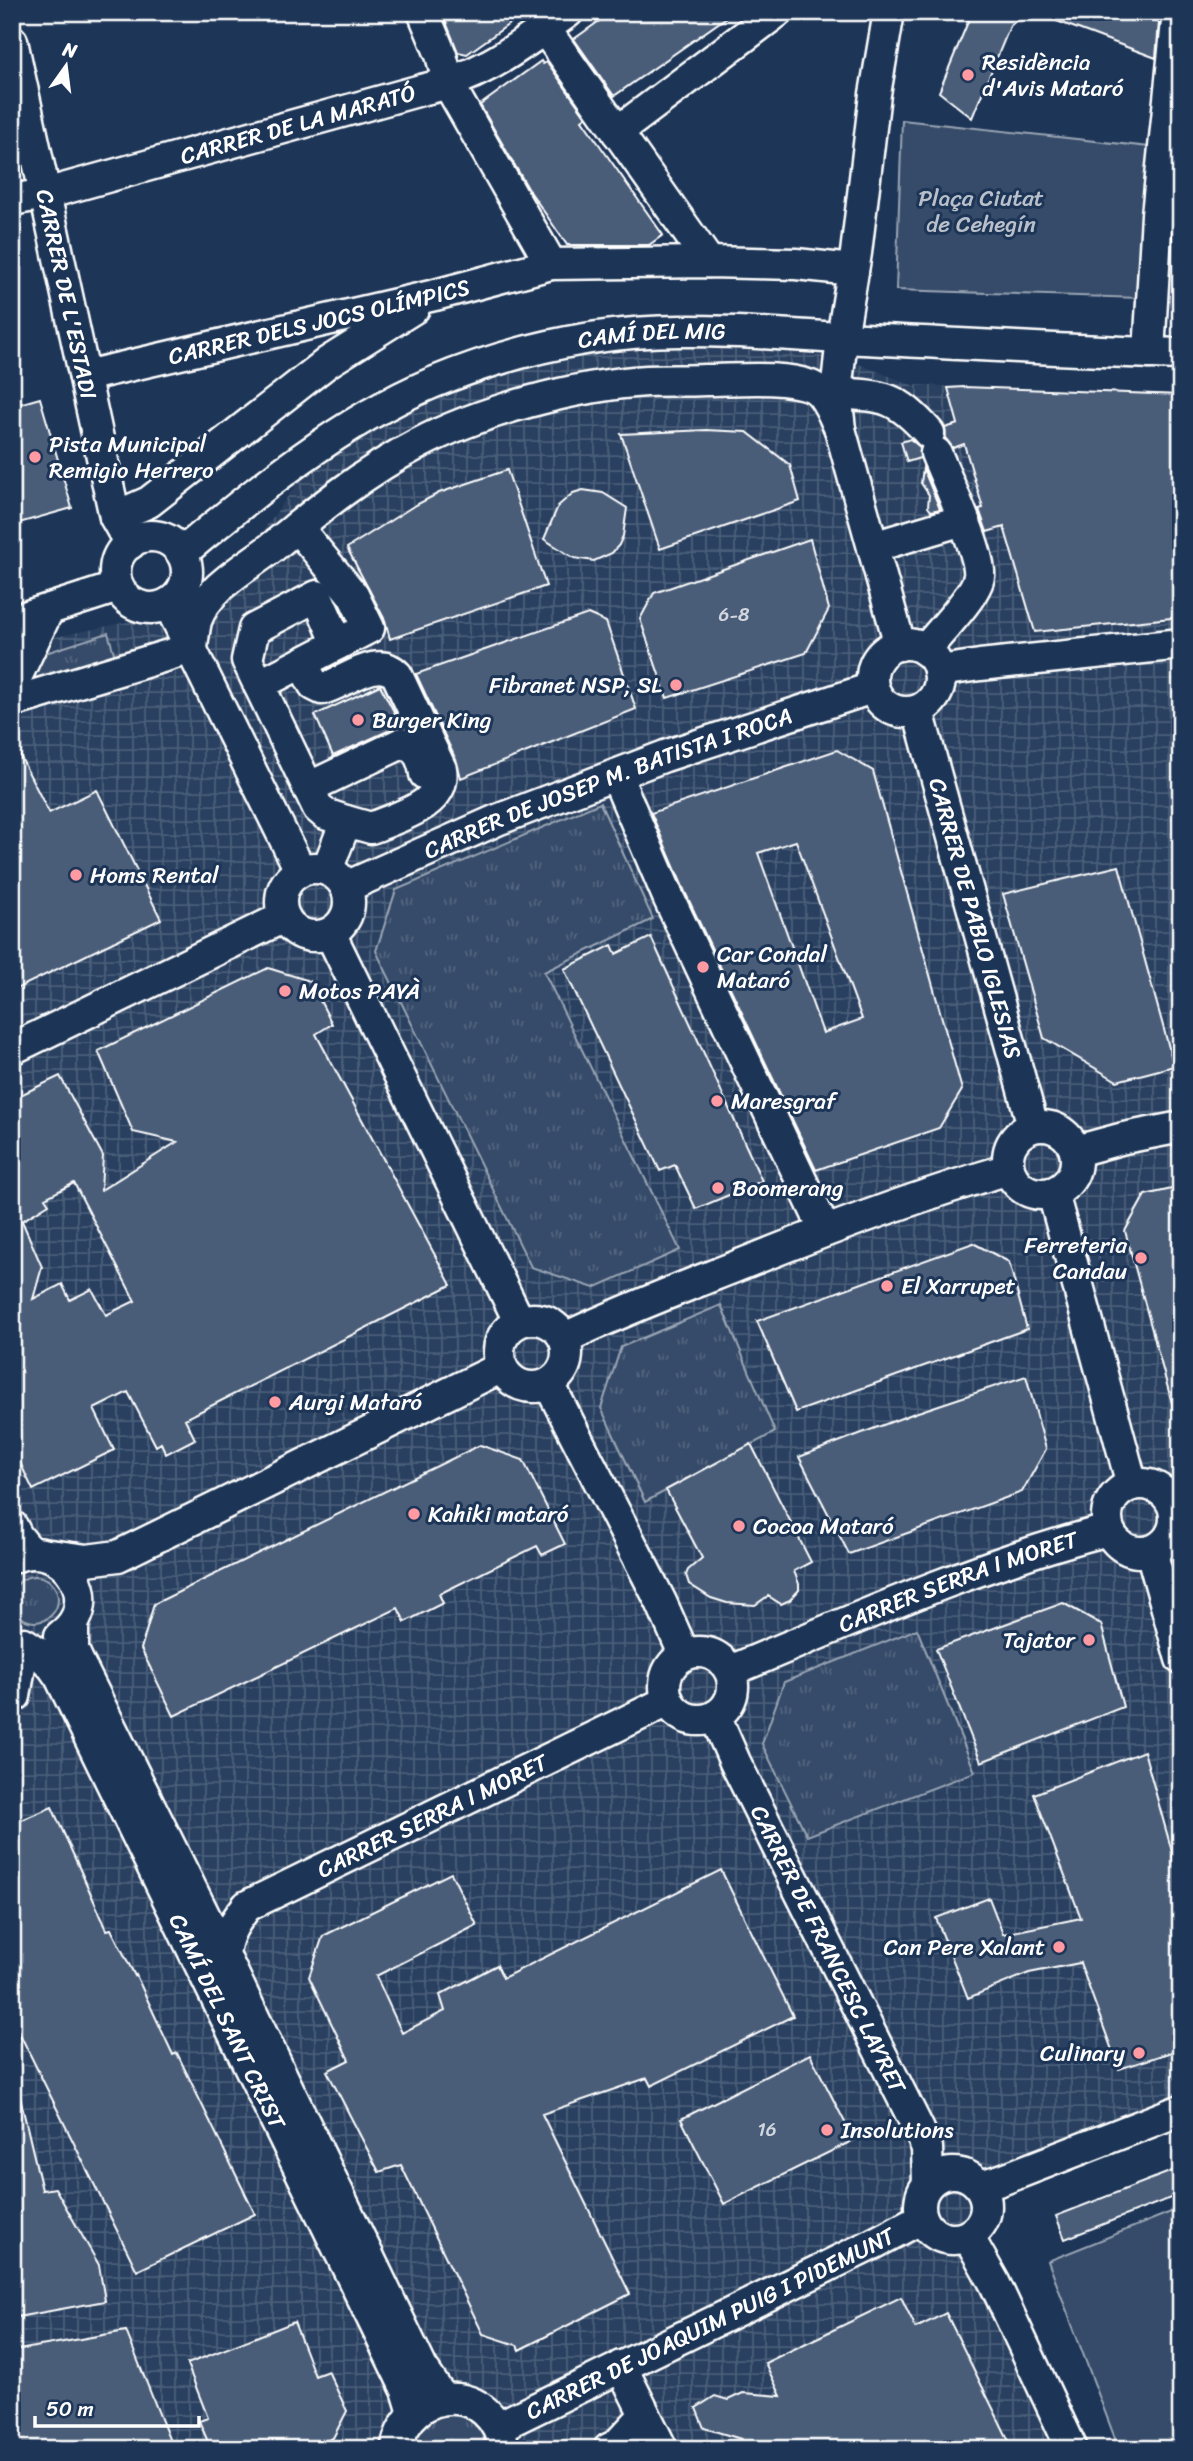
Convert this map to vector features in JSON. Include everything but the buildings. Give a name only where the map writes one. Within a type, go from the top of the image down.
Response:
[{"type":"street","points":[[423,12],[442,55],[449,85],[551,264],[709,262],[796,264],[853,270]]},
{"type":"street","points":[[617,132],[777,12]]},
{"type":"street","points":[[889,12],[875,94],[836,393],[840,429],[873,547],[921,655],[940,681],[934,699],[918,711],[904,713],[890,710],[879,701],[872,688],[873,665],[889,648],[921,655],[1181,644]]},
{"type":"street","points":[[1149,353],[1169,215],[1178,12]]},
{"type":"street","points":[[556,20],[617,132],[709,262]]},
{"type":"street","name":"CARRER DE LA MARATÓ","points":[[12,200],[45,194],[421,90],[449,85],[489,66],[556,20]]},
{"type":"street","name":"CARRER DE L'ESTADI","points":[[12,41],[115,517],[130,544]]},
{"type":"street","name":"CARRER DELS JOCS OLÍMPICS","points":[[85,376],[435,295],[551,264]]},
{"type":"street","points":[[115,517],[149,502],[328,362],[435,295]]},
{"type":"street","name":"CAMÍ DEL MIG","points":[[182,553],[313,451],[351,425],[432,383],[506,358],[569,342],[625,333],[728,331],[1181,354]]},
{"type":"street","name":"CAMÍ DEL MIG","points":[[192,648],[197,621],[207,602],[228,580],[360,480],[418,444],[471,421],[516,407],[607,386],[646,381],[758,380],[812,386],[825,398],[840,429]]},
{"type":"street","points":[[836,393],[891,399],[913,415],[933,443],[963,520],[979,575],[972,592],[921,655]]},
{"type":"street","points":[[873,547],[963,520]]},
{"type":"street","points":[[259,685],[369,628],[353,595],[297,527]]},
{"type":"street","points":[[139,538],[161,538],[182,553],[187,579],[177,598],[169,604],[149,608],[140,606],[124,595],[118,587],[118,559],[130,544],[139,538]]},
{"type":"street","points":[[12,621],[118,587]]},
{"type":"street","points":[[302,663],[314,685],[322,690],[376,666],[391,669],[397,674],[441,769],[443,779],[433,799],[371,828],[325,814],[318,808],[247,660],[254,629],[317,596],[338,644]]},
{"type":"street","points":[[169,604],[324,876],[349,895],[348,913],[344,921],[330,933],[309,936],[290,926],[284,917],[280,899],[282,890],[292,875],[324,876]]},
{"type":"street","points":[[12,686],[48,610]]},
{"type":"street","points":[[12,702],[192,648]]},
{"type":"street","name":"CARRER DE JOSEP M. BATISTA I ROCA","points":[[324,876],[498,820],[678,751],[872,688]]},
{"type":"street","name":"CARRER DE PABLO IGLESIAS","points":[[918,711],[1033,1126]]},
{"type":"street","points":[[308,788],[402,743],[415,747],[426,773],[419,786],[346,821],[324,876]]},
{"type":"street","points":[[617,775],[669,899],[825,1231]]},
{"type":"street","points":[[12,1049],[284,917]]},
{"type":"street","points":[[330,933],[519,1321]]},
{"type":"street","points":[[1033,1126],[1054,1128],[1071,1141],[1076,1151],[1077,1161],[1070,1181],[1053,1193],[1039,1195],[1026,1191],[1015,1182],[1009,1169],[1009,1148],[1023,1131],[1033,1126]]},
{"type":"street","points":[[1076,1151],[1181,1127]]},
{"type":"street","points":[[565,1338],[612,1315],[825,1231],[1009,1169]]},
{"type":"street","points":[[1053,1193],[1132,1485]]},
{"type":"street","points":[[532,1318],[545,1320],[556,1327],[565,1338],[568,1348],[564,1369],[549,1384],[527,1387],[508,1377],[502,1367],[499,1359],[501,1341],[511,1326],[519,1321],[532,1318]]},
{"type":"street","points":[[12,1526],[31,1555],[87,1560],[118,1556],[502,1367]]},
{"type":"street","points":[[549,1384],[661,1602],[684,1654]]},
{"type":"street","points":[[1143,1483],[1154,1486],[1171,1500],[1178,1510],[1168,1540],[1151,1552],[1138,1553],[1125,1549],[1115,1541],[1108,1530],[1106,1518],[1114,1497],[1132,1485],[1143,1483]]},
{"type":"street","name":"CARRER SERRA I MORET","points":[[730,1671],[921,1592],[1108,1530]]},
{"type":"street","points":[[1151,1552],[1181,1659]]},
{"type":"street","name":"CAMÍ DEL SANT CRIST","points":[[31,1555],[68,1568],[79,1587],[78,1612],[72,1624],[73,1650],[422,2368],[443,2399]]},
{"type":"street","points":[[12,1698],[15,1696],[18,1641],[37,1645],[51,1641],[63,1634],[72,1624]]},
{"type":"street","name":"CAMÍ DEL SANT CRIST","points":[[18,1641],[42,1654],[60,1677],[407,2390],[414,2413]]},
{"type":"street","points":[[706,1652],[716,1655],[730,1671],[734,1684],[732,1697],[725,1708],[715,1716],[702,1720],[688,1719],[676,1712],[668,1702],[664,1679],[675,1660],[684,1654],[706,1652]]},
{"type":"street","name":"CARRER SERRA I MORET","points":[[223,1955],[230,1927],[247,1906],[668,1702]]},
{"type":"street","name":"CARRER DE FRANCESC LAYRET","points":[[715,1716],[735,1762],[919,2130],[927,2148],[928,2184]]},
{"type":"street","points":[[195,1900],[221,1909],[247,1906]]},
{"type":"street","points":[[980,2186],[1181,2110]]},
{"type":"street","points":[[948,2173],[960,2173],[980,2186],[985,2196],[986,2212],[981,2225],[968,2236],[955,2239],[941,2237],[930,2230],[922,2218],[920,2204],[928,2184],[948,2173]]},
{"type":"street","name":"CARRER DE JOAQUIM PUIG I PIDEMUNT","points":[[501,2438],[621,2366],[922,2218]]},
{"type":"street","points":[[968,2236],[994,2282],[1072,2449]]},
{"type":"street","points":[[621,2366],[662,2449]]},
{"type":"street","points":[[396,2449],[399,2435],[414,2413],[423,2406],[443,2399],[471,2402],[491,2416],[501,2438]]},
{"type":"street","points":[[609,2449],[617,2445],[645,2415]]},
{"type":"shaded area","points":[[732,345],[846,359],[912,385],[1181,395],[1181,2110],[985,2196],[986,2212],[981,2225],[968,2236],[1072,2449],[504,2449],[443,2399],[396,2449],[12,2449],[12,646],[161,615],[234,571],[304,474],[349,440],[441,394],[493,375],[559,356],[624,346]]},
{"type":"green space","name":"Plaça Ciutat de Cehegín","points":[[902,120],[1149,147],[1140,298],[896,290]]},
{"type":"green space","points":[[108,633],[117,663],[15,695],[33,657]]},
{"type":"green space","points":[[600,803],[653,919],[544,972],[680,1250],[594,1288],[531,1267],[376,951],[396,890]]},
{"type":"green space","points":[[721,1305],[775,1432],[645,1502],[601,1408],[621,1347]]},
{"type":"green space","points":[[35,1576],[51,1583],[58,1599],[51,1615],[35,1622],[19,1615],[12,1599],[19,1583]]},
{"type":"green space","points":[[917,1629],[975,1772],[807,1836],[762,1744],[784,1682]]},
{"type":"green space","points":[[1181,2208],[1181,2449],[1119,2449],[1048,2261]]},
{"type":"green space","points":[[447,2414],[470,2419],[491,2449],[412,2449],[416,2436],[424,2426]]},
{"type":"place","name":"Residència d'Avis Mataró","points":[[968,75]]},
{"type":"place","name":"Pista Municipal Remigio Herrero","points":[[35,457]]},
{"type":"place","name":"Fibranet NSP, SL","points":[[676,685]]},
{"type":"place","name":"Burger King","points":[[358,720]]},
{"type":"place","name":"Homs Rental","points":[[76,875]]},
{"type":"place","name":"Car Condal Mataró","points":[[703,967]]},
{"type":"place","name":"Motos PAYÀ","points":[[285,991]]},
{"type":"place","name":"Maresgraf","points":[[717,1101]]},
{"type":"place","name":"Boomerang","points":[[718,1188]]},
{"type":"place","name":"Ferreteria Candau","points":[[1141,1258]]},
{"type":"place","name":"El Xarrupet","points":[[887,1286]]},
{"type":"place","name":"Aurgi Mataró","points":[[275,1402]]},
{"type":"place","name":"Kahiki mataró","points":[[414,1514]]},
{"type":"place","name":"Cocoa Mataró","points":[[739,1526]]},
{"type":"place","name":"Tajator","points":[[1089,1640]]},
{"type":"place","name":"Can Pere Xalant","points":[[1059,1947]]},
{"type":"place","name":"Culinary","points":[[1139,2053]]},
{"type":"place","name":"Insolutions","points":[[827,2130]]}]
